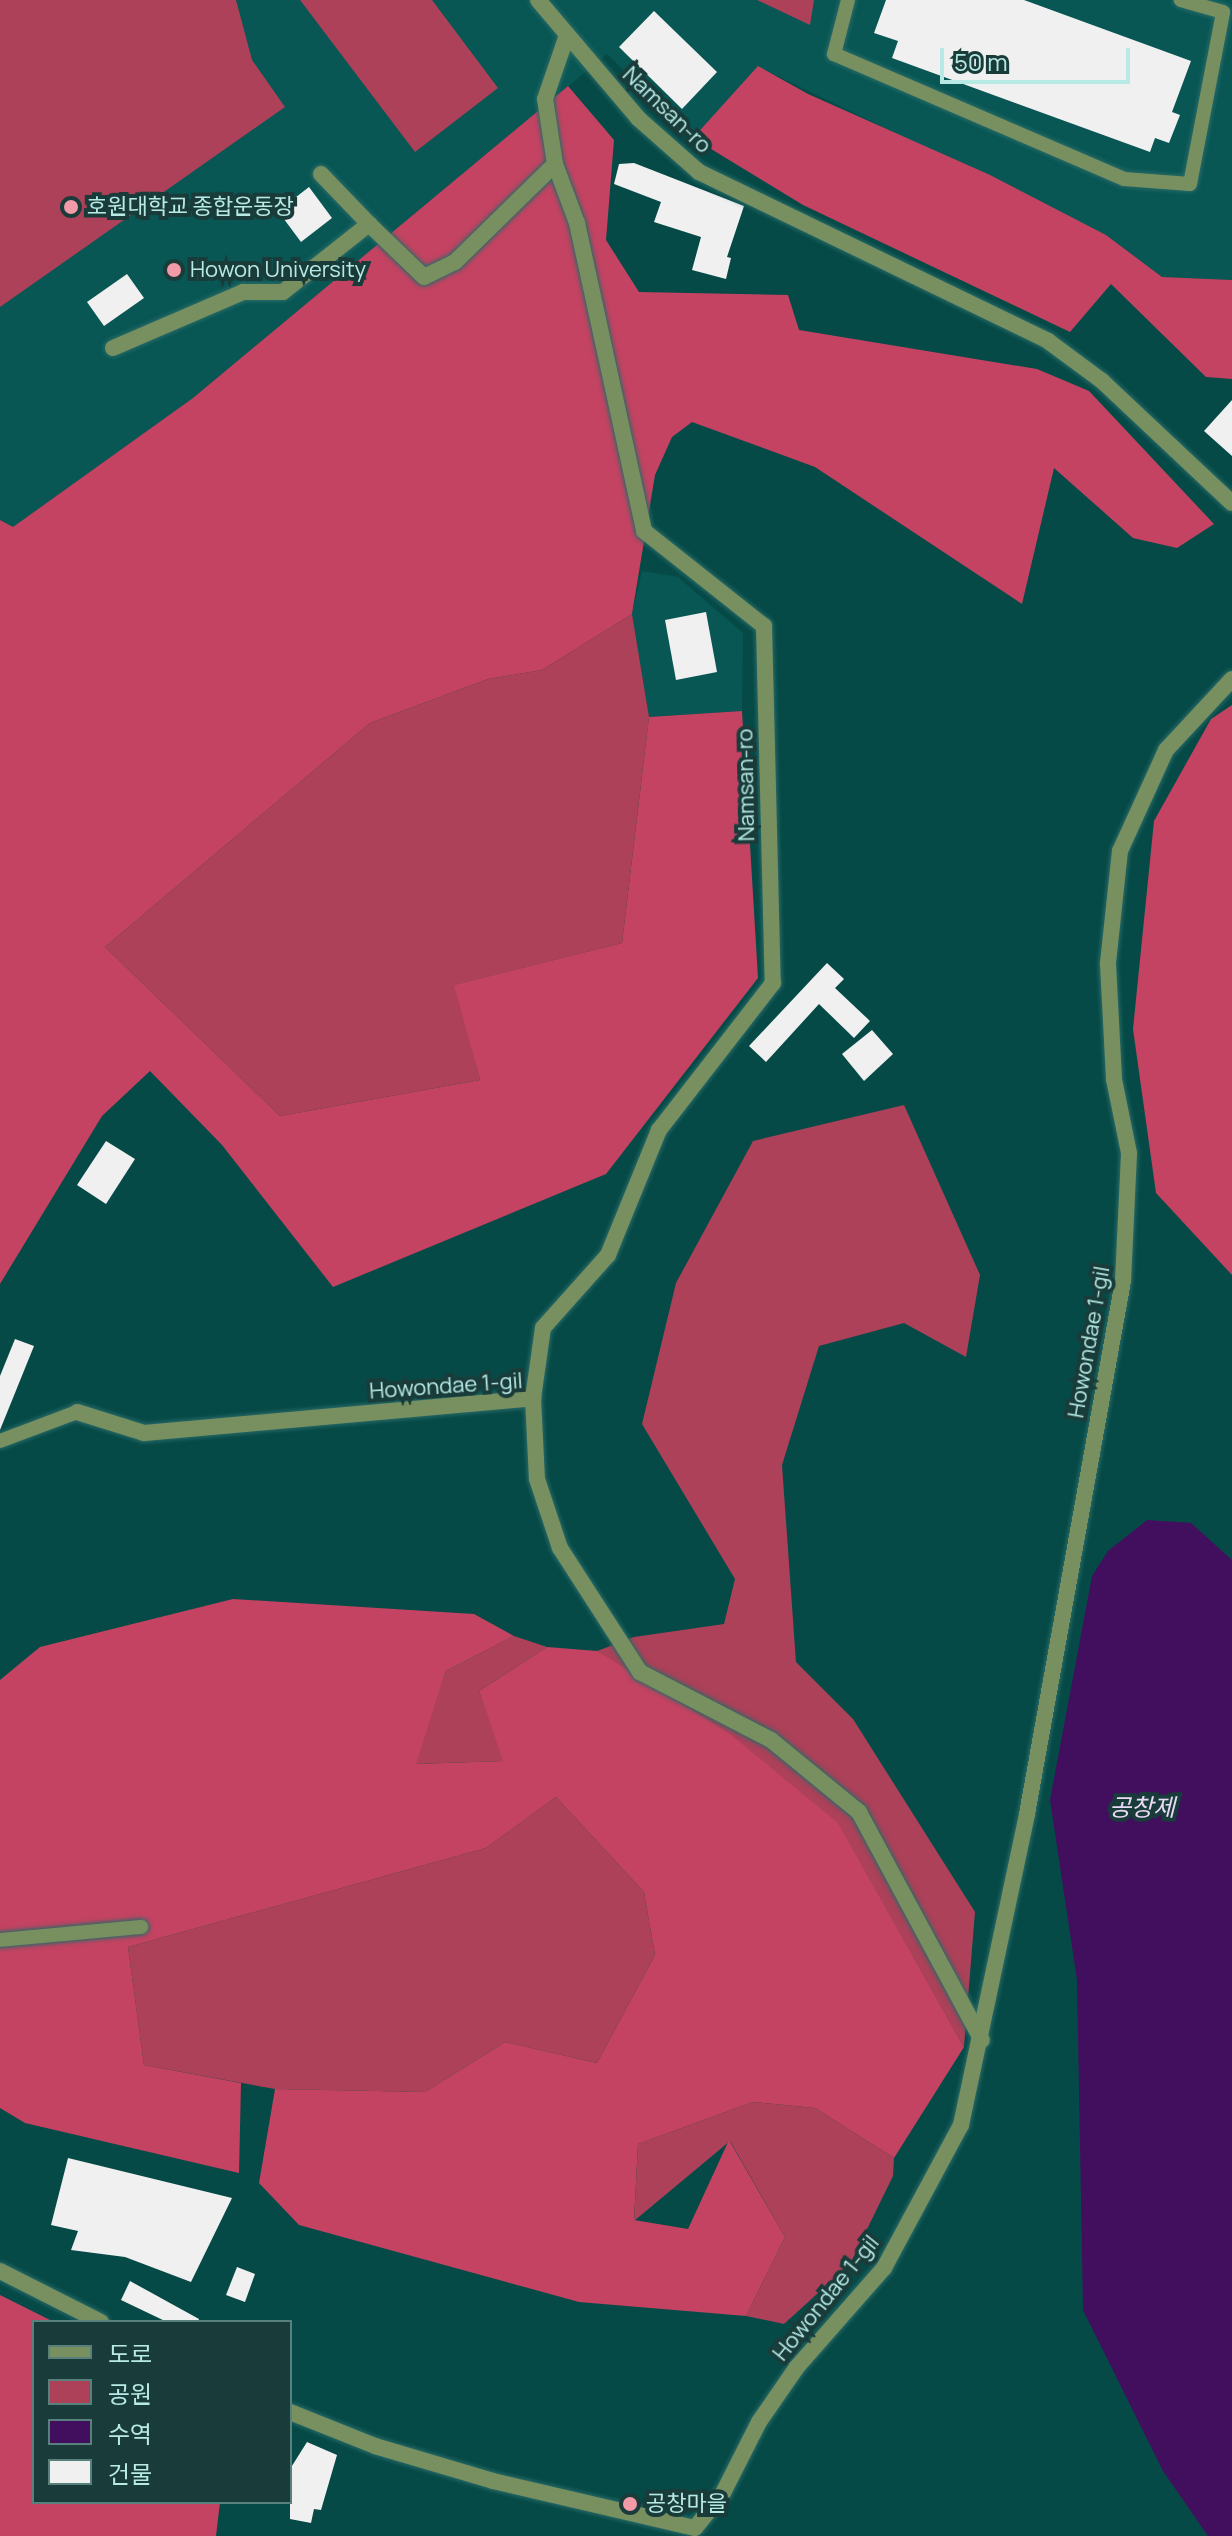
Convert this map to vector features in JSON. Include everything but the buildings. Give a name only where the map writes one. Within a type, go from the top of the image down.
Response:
[{"type":"street","name":"Namsan-ro","points":[[538,0],[566,38],[639,119],[699,172],[934,281],[1048,341],[1102,381],[1232,503]]},
{"type":"street","points":[[321,174],[424,277],[455,262],[555,164],[545,99],[566,38]]},
{"type":"street","name":"Namsan-ro","points":[[533,1398],[543,1328],[608,1255],[659,1130],[773,983],[764,626],[644,531],[577,223],[555,164]]},
{"type":"street","points":[[113,348],[243,292],[283,292],[369,224]]},
{"type":"street","name":"Howondae 1-gil","points":[[694,2532],[723,2493],[759,2422],[797,2367],[884,2268],[922,2204],[961,2125],[982,2040],[1123,1281],[1129,1153],[1114,1079],[1108,963],[1120,851],[1166,750],[1232,679]]},
{"type":"street","name":"Howondae 1-gil","points":[[77,1412],[144,1433],[533,1398],[537,1479],[560,1548],[640,1672],[771,1740],[859,1812],[982,2040]]},
{"type":"street","points":[[0,2271],[97,2320]]},
{"type":"street","points":[[292,2413],[375,2446],[694,2532]]},
{"type":"lane","points":[[848,0],[834,54],[1124,179],[1190,184],[1223,12],[1181,0]]},
{"type":"lane","points":[[0,1441],[77,1412]]},
{"type":"lane","points":[[0,1940],[141,1927]]},
{"type":"shaded area","name":"Howon University","points":[[0,0],[1232,0],[1232,280],[1162,277],[1106,235],[759,67],[693,138],[607,54],[193,398],[13,527],[0,520]]},
{"type":"shaded area","points":[[758,66],[808,94],[990,175],[1106,235],[1162,277],[1232,280],[1232,379],[1206,377],[1111,284],[1070,332],[803,205],[693,138]]},
{"type":"shaded area","points":[[568,86],[614,140],[606,240],[639,292],[788,295],[799,330],[1037,369],[1089,391],[1214,524],[1177,548],[1133,538],[1054,468],[1022,604],[815,467],[692,422],[672,437],[655,475],[632,614],[542,670],[488,679],[370,723],[105,947],[280,1116],[480,1080],[454,985],[622,943],[649,717],[742,711],[758,978],[606,1174],[333,1287],[222,1145],[150,1071],[102,1116],[0,1284],[0,520],[13,527],[193,398]]},
{"type":"shaded area","points":[[642,571],[678,577],[743,633],[742,711],[649,717],[632,614]]},
{"type":"shaded area","points":[[1232,705],[1232,1275],[1156,1193],[1133,1029],[1154,821],[1211,719]]},
{"type":"shaded area","points":[[233,1599],[474,1614],[514,1636],[446,1671],[416,1764],[503,1761],[479,1691],[547,1647],[597,1651],[730,1734],[838,1823],[964,2047],[894,2158],[815,2108],[753,2102],[638,2144],[634,2220],[688,2229],[729,2140],[785,2237],[746,2316],[579,2302],[299,2225],[259,2183],[275,2089],[425,2092],[505,2042],[597,2063],[655,1955],[644,1892],[556,1797],[486,1848],[128,1947],[144,2065],[241,2083],[239,2173],[25,2123],[0,2108],[0,1680],[40,1647]]},
{"type":"shaded area","points":[[0,2295],[50,2320],[32,2320],[32,2504],[220,2504],[216,2536],[0,2536]]},
{"type":"green space","name":"호원대학교 종합운동장","points":[[0,0],[236,0],[252,60],[285,107],[0,307]]},
{"type":"green space","points":[[300,0],[432,0],[498,88],[415,152]]},
{"type":"green space","points":[[757,0],[814,0],[810,25]]},
{"type":"green space","points":[[632,614],[649,717],[622,943],[455,985],[480,1080],[280,1116],[105,947],[370,723],[488,679],[542,670]]},
{"type":"green space","points":[[904,1105],[980,1275],[966,1357],[904,1323],[819,1346],[782,1465],[796,1662],[853,1719],[975,1912],[964,2047],[838,1824],[597,1651],[634,1637],[724,1624],[735,1579],[642,1424],[676,1283],[753,1141]]},
{"type":"green space","points":[[514,1636],[547,1647],[479,1691],[504,1761],[415,1764],[446,1671]]},
{"type":"green space","points":[[556,1797],[644,1892],[655,1955],[597,2063],[505,2042],[425,2092],[275,2089],[144,2065],[128,1947],[486,1848]]},
{"type":"green space","points":[[753,2102],[815,2108],[894,2158],[893,2176],[850,2264],[784,2324],[746,2316],[785,2237],[730,2141],[634,2221],[638,2144]]},
{"type":"water","name":"공창제","points":[[1147,1520],[1191,1523],[1232,1560],[1232,2536],[1208,2536],[1163,2471],[1083,2310],[1077,1980],[1050,1800],[1092,1576],[1108,1551]]},
{"type":"place","name":"호원대학교 종합운동장","points":[[71,207]]},
{"type":"place","name":"Howon University","points":[[174,270]]},
{"type":"place","name":"공창마을","points":[[630,2504]]}]
